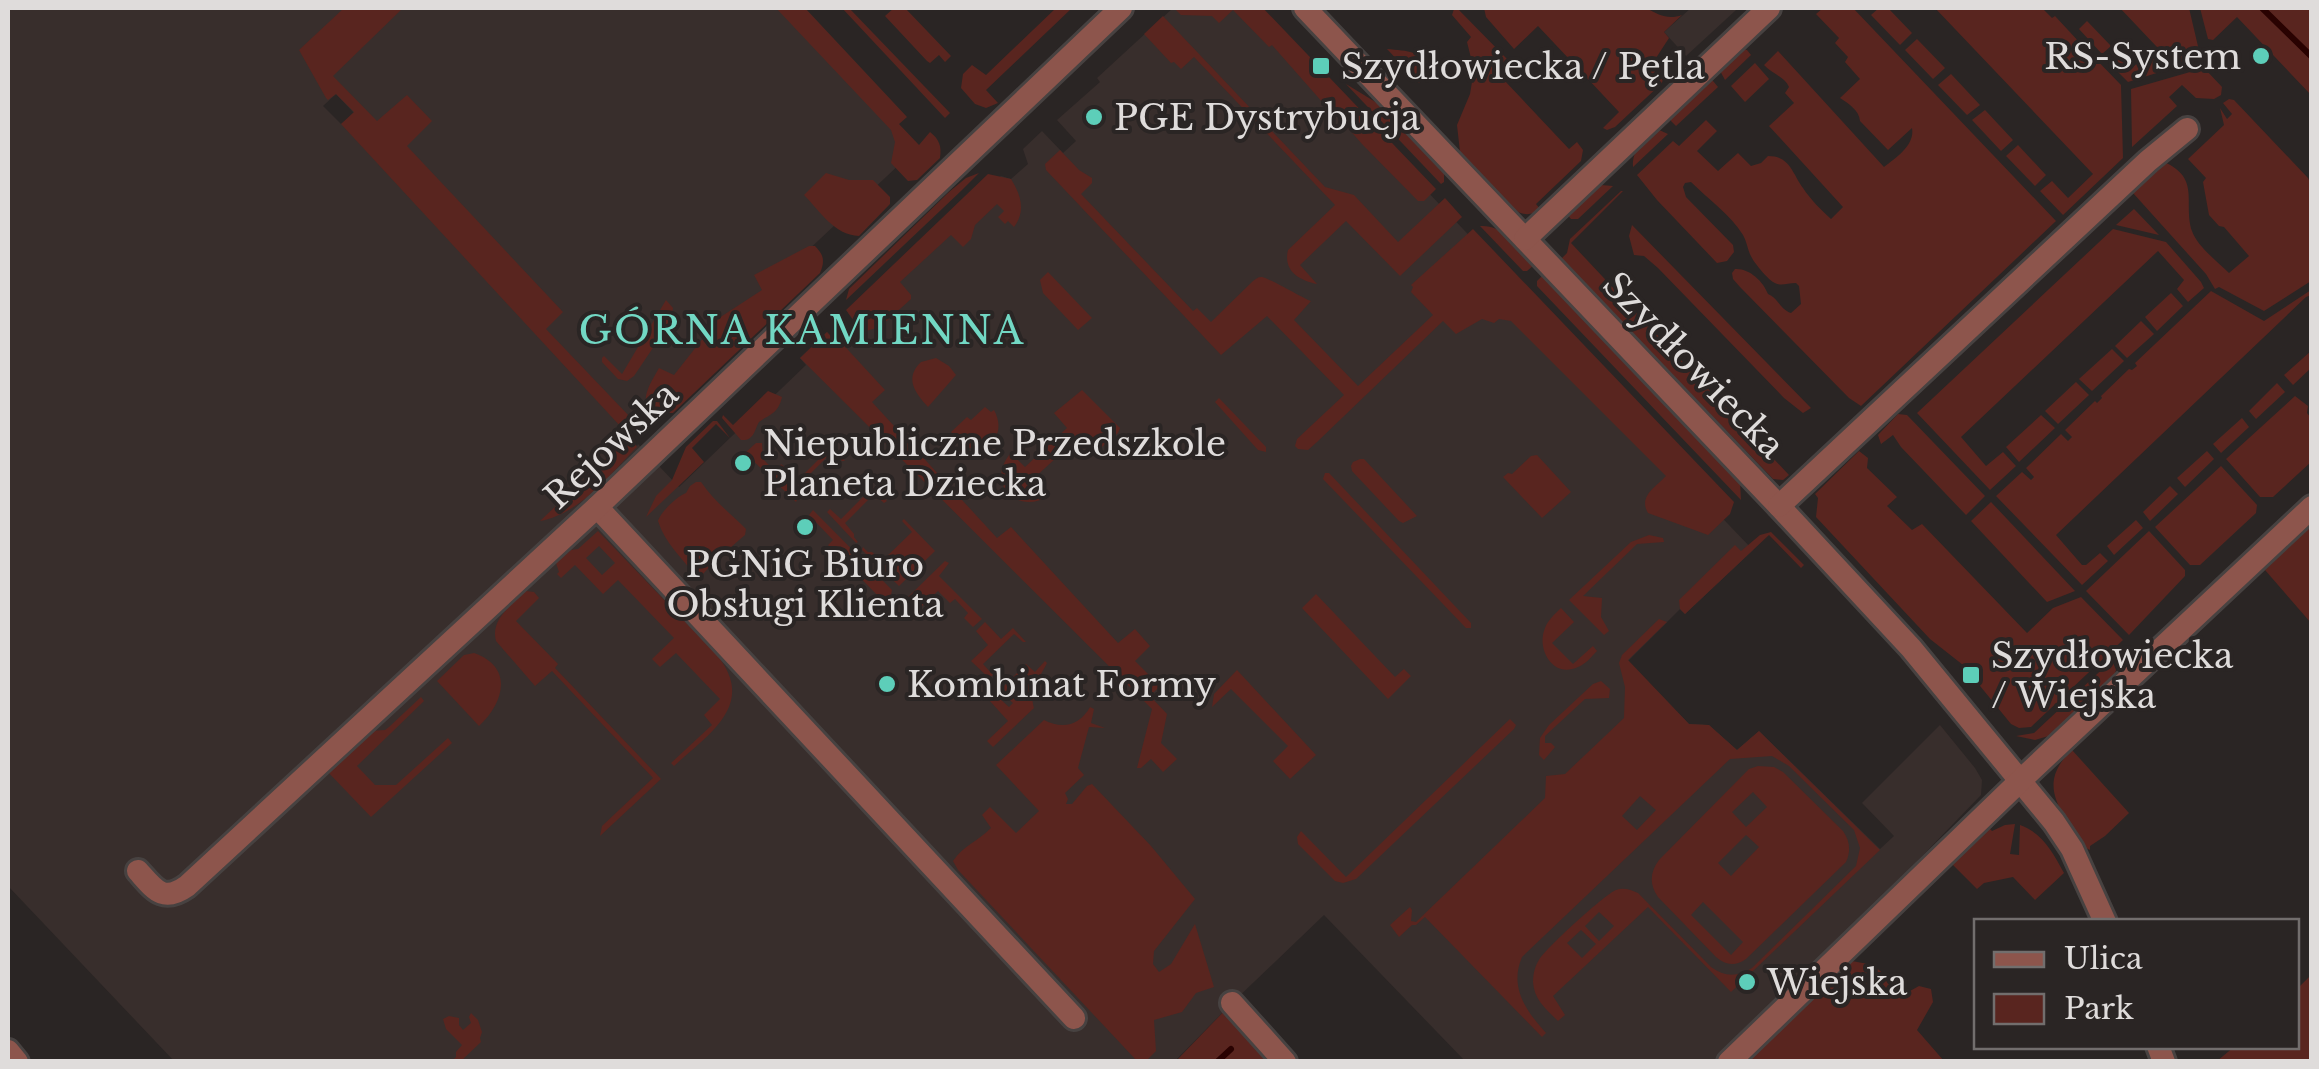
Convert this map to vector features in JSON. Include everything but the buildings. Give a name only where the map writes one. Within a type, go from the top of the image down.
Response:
[{"type":"street","name":"Rejowska","points":[[138,872],[161,894],[169,895],[187,886],[597,506],[1121,8]]},
{"type":"street","name":"Szydłowiecka","points":[[1305,8],[1911,648],[2072,848],[2103,919]]},
{"type":"street","points":[[1526,239],[1769,8]]},
{"type":"street","points":[[1779,506],[1859,420],[2187,129]]},
{"type":"street","points":[[597,506],[1074,1018]]},
{"type":"street","points":[[1730,1062],[2021,780],[2312,507]]},
{"type":"street","points":[[1232,1003],[1285,1062]]},
{"type":"street","points":[[8,1051],[17,1062]]},
{"type":"shaded area","points":[[8,8],[789,8],[919,146],[621,426],[679,487],[806,365],[800,358],[827,332],[836,341],[855,323],[848,313],[1001,176],[1011,179],[1028,164],[1023,149],[1042,131],[1063,153],[1076,141],[1057,120],[1173,8],[1253,8],[1483,250],[1680,474],[1753,550],[1685,614],[1680,609],[1628,661],[1689,724],[1709,725],[1737,750],[1759,731],[1880,849],[1894,836],[1862,803],[1940,725],[1982,780],[1981,795],[1714,1061],[1465,1061],[1324,915],[1175,1061],[174,1061],[8,886]],"holes":[[[336,94],[354,113],[341,124],[323,106]]]},
{"type":"shaded area","points":[[1691,8],[1736,10],[1686,56],[1664,32]]},
{"type":"green space","points":[[344,8],[403,8],[333,76],[377,121],[407,95],[432,121],[407,146],[563,312],[546,329],[630,417],[621,427],[341,124],[354,112],[336,94],[326,98],[299,50]]},
{"type":"green space","points":[[776,8],[805,8],[907,117],[899,124],[919,145],[930,132],[936,137],[940,158],[917,180],[908,181],[891,163],[895,142],[891,130]]},
{"type":"green space","points":[[842,8],[849,8],[950,113],[945,118]]},
{"type":"green space","points":[[894,8],[905,8],[951,56],[945,62],[939,55],[930,63],[927,61],[885,16]]},
{"type":"green space","points":[[1056,8],[1072,8],[986,90],[998,103],[986,108],[975,104],[961,88],[963,74],[972,65],[986,75]]},
{"type":"green space","points":[[1174,8],[1263,8],[1436,189],[1424,201],[1418,201],[1272,45],[1269,47],[1233,10],[1219,23],[1212,16],[1181,15]]},
{"type":"green space","points":[[1457,8],[1507,59],[1509,71],[1504,80],[1569,149],[1577,142],[1583,150],[1581,161],[1536,204],[1541,210],[1537,212],[1525,214],[1515,210],[1460,152],[1457,125],[1470,94],[1474,70],[1467,42],[1471,37],[1452,15]]},
{"type":"green space","points":[[1484,8],[1646,8],[1664,16],[1682,15],[1664,32],[1669,38],[1656,58],[1667,73],[1661,84],[1607,130],[1603,128],[1619,112],[1538,26],[1514,49],[1486,17]]},
{"type":"green space","points":[[1823,8],[1853,8],[2056,221],[1861,406],[1740,287],[1732,273],[1740,269],[1750,273],[1791,313],[1801,304],[1799,286],[1771,280],[1754,261],[1732,221],[1691,182],[1685,183],[1686,197],[1733,245],[1734,252],[1727,261],[1717,263],[1637,175],[1673,141],[1679,146],[1706,120],[1717,131],[1697,151],[1718,171],[1738,153],[1751,166],[1768,156],[1781,159],[1831,219],[1843,207],[1769,126],[1794,103],[1785,93],[1787,84],[1764,65],[1778,51],[1884,167],[1908,145],[1912,128],[1888,150],[1840,98],[1860,79],[1835,43],[1839,38],[1816,14]]},
{"type":"green space","points":[[1879,8],[1888,8],[1912,33],[1900,45],[1871,15]]},
{"type":"green space","points":[[1935,8],[2046,8],[2081,44],[2079,47],[2089,52],[2121,85],[2123,158],[2063,215],[2040,191],[2052,181],[2068,198],[2093,174]]},
{"type":"green space","points":[[2120,8],[2189,8],[2201,59],[2128,82],[2111,65],[2120,56],[2132,68],[2156,46]]},
{"type":"green space","points":[[2200,8],[2311,8],[2311,95],[2237,17],[2213,40],[2208,39]]},
{"type":"green space","points":[[1163,16],[1325,187],[1354,195],[1398,242],[1445,198],[1462,217],[1400,276],[1346,221],[1300,265],[1317,284],[1299,277],[1290,269],[1288,250],[1335,205],[1194,57],[1181,69],[1144,34]]},
{"type":"green space","points":[[2087,21],[2111,46],[2102,54],[2079,29]]},
{"type":"green space","points":[[1917,39],[1945,68],[1933,79],[1905,50]]},
{"type":"green space","points":[[1741,48],[1751,55],[1725,80],[1719,69]]},
{"type":"green space","points":[[1387,49],[1419,56],[1429,74],[1419,83]]},
{"type":"green space","points":[[1755,63],[1769,79],[1745,102],[1731,86]]},
{"type":"green space","points":[[2204,68],[2222,87],[2221,95],[2214,99],[2196,98],[2182,85],[2169,97],[2177,106],[2132,147],[2131,89]]},
{"type":"green space","points":[[1951,74],[1980,105],[1967,115],[1938,85]]},
{"type":"green space","points":[[1707,80],[1718,87],[1676,126],[1670,115]]},
{"type":"green space","points":[[1346,84],[1382,106],[1444,172],[1444,182],[1441,184]]},
{"type":"green space","points":[[2229,99],[2308,178],[2312,187],[2311,281],[2264,311],[2219,287],[2215,289],[2133,193],[2164,162],[2187,183],[2192,231],[2203,248],[2229,273],[2249,256],[2209,215],[2203,182],[2206,178],[2188,159],[2224,125],[2220,108],[2227,119],[2232,114],[2223,103]]},
{"type":"green space","points":[[1985,110],[2013,140],[2001,151],[1972,120]]},
{"type":"green space","points":[[1657,129],[1668,134],[1633,167],[1637,150]]},
{"type":"green space","points":[[2018,145],[2046,175],[2035,186],[2006,156]]},
{"type":"green space","points":[[1060,150],[1092,178],[1081,194],[1193,311],[1197,308],[1211,322],[1253,281],[1261,277],[1270,280],[1311,301],[1294,320],[1358,386],[1433,315],[1411,292],[1411,285],[1473,229],[1734,502],[1730,514],[1708,535],[1648,513],[1647,497],[1666,476],[1511,321],[1499,319],[1494,323],[1482,319],[1456,334],[1443,321],[1308,450],[1298,449],[1297,439],[1344,395],[1267,316],[1221,355],[1046,170],[1045,164]]},
{"type":"green space","points":[[826,173],[849,180],[873,180],[890,197],[890,204],[859,236],[835,227],[804,195]]},
{"type":"green space","points":[[979,173],[846,300],[849,289],[949,192]]},
{"type":"green space","points":[[988,174],[1011,179],[1020,197],[1021,209],[1014,227],[998,217],[1004,211],[997,204],[975,225],[971,239],[963,247],[951,235],[900,282],[911,299],[880,327],[866,331],[853,324],[846,310]]},
{"type":"green space","points":[[1601,185],[1613,186],[1578,219],[1571,219],[1567,214]]},
{"type":"green space","points":[[1621,191],[1571,243],[1789,475],[1783,480],[1773,479],[1561,259],[1567,253],[1570,239]]},
{"type":"green space","points":[[2134,209],[2159,235],[2116,225]]},
{"type":"green space","points":[[1632,225],[1811,408],[1803,413],[1784,398],[1658,268],[1644,256],[1634,255],[1629,236]]},
{"type":"green space","points":[[1480,226],[1504,233],[1534,265],[1523,271]]},
{"type":"green space","points":[[2113,229],[2166,242],[2204,288],[2188,302],[2177,289],[2184,280],[2158,251],[1961,437],[1986,466],[2003,452],[2016,466],[1990,490],[1917,413]]},
{"type":"green space","points":[[815,246],[822,255],[820,273],[673,413],[647,405],[647,393],[659,368],[674,375],[719,318],[762,290],[754,275]]},
{"type":"green space","points":[[1048,272],[1092,318],[1078,330],[1043,293],[1040,280]]},
{"type":"green space","points":[[1543,275],[1740,482],[1741,500],[1537,286]]},
{"type":"green space","points":[[2311,290],[2311,295],[2056,535],[2082,565],[2100,553],[2108,561],[2082,585],[1996,496],[2022,472],[2031,480],[2034,477],[2026,468],[2061,434],[2068,441],[2072,437],[2065,430],[2129,369],[2137,366],[2135,363],[2211,291],[2264,321]]},
{"type":"green space","points":[[2171,293],[2183,306],[2157,331],[2145,317]]},
{"type":"green space","points":[[666,300],[673,308],[671,321],[634,376],[627,381],[618,379],[602,358],[622,374]]},
{"type":"green space","points":[[2141,321],[2154,334],[2127,358],[2115,346]]},
{"type":"green space","points":[[827,332],[885,390],[872,402],[997,538],[1011,527],[1118,643],[1135,629],[1150,646],[1135,661],[1160,686],[1150,696],[1167,714],[1161,743],[1177,759],[1163,772],[1151,759],[1137,768],[1152,709],[800,358]]},
{"type":"green space","points":[[2112,349],[2124,361],[2092,391],[2079,379]]},
{"type":"green space","points":[[2311,351],[2311,368],[2293,385],[2284,375]]},
{"type":"green space","points":[[936,358],[956,375],[928,407],[912,380],[921,362]]},
{"type":"green space","points":[[2076,382],[2089,395],[2058,424],[2045,411]]},
{"type":"green space","points":[[2277,383],[2285,392],[2256,419],[2249,411]]},
{"type":"green space","points":[[1082,390],[1120,428],[1118,433],[1095,453],[1079,437],[1033,479],[1049,496],[1037,501],[1016,499],[1003,485],[1004,464],[1011,453],[1025,467],[1067,428],[1054,413]]},
{"type":"green space","points":[[768,391],[782,397],[778,407],[759,422],[751,437],[741,440],[723,415],[733,425]]},
{"type":"green space","points":[[2295,396],[2308,406],[2311,418],[2311,462],[2273,497],[2260,497],[2226,459]]},
{"type":"green space","points":[[1219,398],[1266,447],[1266,452],[1258,450],[1215,402]]},
{"type":"green space","points":[[985,407],[994,410],[998,432],[991,443],[969,448],[951,432]]},
{"type":"green space","points":[[1898,414],[1907,415],[1985,496],[1966,515],[1893,435],[1881,444],[1878,435]]},
{"type":"green space","points":[[2041,415],[2055,428],[2019,462],[2006,447]]},
{"type":"green space","points":[[2242,418],[2249,427],[2221,453],[2213,444]]},
{"type":"green space","points":[[717,421],[730,438],[716,424],[692,448],[704,462],[646,517],[656,496],[672,480],[686,447]]},
{"type":"green space","points":[[630,436],[637,447],[593,492],[568,510],[540,521]]},
{"type":"green space","points":[[821,436],[845,461],[832,452],[803,481],[813,493],[810,496],[780,466],[800,478],[829,449]]},
{"type":"green space","points":[[756,443],[762,443],[763,459],[799,496],[796,502],[745,453]]},
{"type":"green space","points":[[1859,451],[1868,458],[1867,468],[1897,497],[1887,506],[1912,530],[1922,524],[2027,633],[2053,608],[2081,597],[2123,640],[2031,727],[2011,724],[1963,665],[1930,639],[1816,517],[1815,494]]},
{"type":"green space","points":[[2207,451],[2214,459],[2185,487],[2177,478]]},
{"type":"green space","points":[[1537,455],[1571,492],[1542,518],[1503,477]]},
{"type":"green space","points":[[1360,459],[1417,516],[1399,521],[1352,471],[1353,462]]},
{"type":"green space","points":[[2221,466],[2257,505],[2256,513],[2200,565],[2190,565],[2155,527]]},
{"type":"green space","points":[[1325,473],[1471,623],[1471,628],[1466,628],[1323,479]]},
{"type":"green space","points":[[862,478],[887,501],[884,503],[874,494],[845,523],[856,543],[827,512],[830,509],[841,519],[870,490]]},
{"type":"green space","points":[[701,482],[746,529],[745,535],[703,574],[695,575],[669,543],[658,521],[669,505]]},
{"type":"green space","points":[[2170,486],[2178,494],[2150,521],[2143,512]]},
{"type":"green space","points":[[1991,502],[2075,591],[2047,602],[1971,521]]},
{"type":"green space","points":[[813,510],[892,590],[884,602],[828,545],[833,540],[809,515]]},
{"type":"green space","points":[[904,519],[935,551],[899,586],[862,550],[863,547],[882,561],[912,532]]},
{"type":"green space","points":[[2136,520],[2143,528],[2114,555],[2107,546]]},
{"type":"green space","points":[[2311,525],[2311,623],[2265,570]]},
{"type":"green space","points":[[598,531],[716,654],[728,672],[732,688],[724,717],[674,766],[671,763],[712,725],[704,715],[720,699],[676,653],[660,667],[652,659],[674,638],[618,580],[603,594],[575,565],[561,578],[557,574],[556,563]],"holes":[[[599,546],[615,563],[602,575],[586,558]]]},
{"type":"green space","points":[[2149,531],[2185,570],[2185,576],[2129,635],[2086,591]]},
{"type":"green space","points":[[1771,532],[1804,565],[1801,568],[1769,535],[1685,614],[1680,609],[1679,600],[1735,545],[1741,551],[1760,535]]},
{"type":"green space","points":[[1649,535],[1663,538],[1664,542],[1637,544],[1583,596],[1602,598],[1601,617],[1609,631],[1604,635],[1569,600],[1631,542]]},
{"type":"green space","points":[[945,561],[949,563],[939,576],[982,619],[973,627],[964,618],[968,613],[955,599],[950,603],[938,591],[920,608],[908,597]]},
{"type":"green space","points":[[526,591],[539,598],[516,621],[558,664],[555,668],[661,779],[600,836],[602,826],[653,778],[552,671],[535,686],[496,641],[499,619]]},
{"type":"green space","points":[[1316,594],[1395,677],[1404,669],[1411,676],[1388,699],[1302,608]]},
{"type":"green space","points":[[1561,608],[1574,622],[1552,643],[1573,664],[1593,646],[1597,651],[1584,664],[1569,670],[1554,665],[1543,645],[1546,625]]},
{"type":"green space","points":[[1659,619],[1667,622],[1628,660],[1689,724],[1709,725],[1737,750],[1759,731],[1880,850],[1731,992],[1648,907],[1553,996],[1565,1015],[1558,1021],[1536,994],[1536,965],[1563,934],[1616,890],[1638,893],[1711,967],[1721,973],[1736,974],[1752,968],[1856,866],[1860,848],[1854,830],[1789,766],[1772,756],[1730,759],[1522,957],[1519,988],[1526,1007],[1546,1033],[1542,1037],[1425,917],[1399,937],[1390,925],[1410,907],[1411,921],[1416,922],[1545,798],[1546,776],[1565,774],[1624,718],[1625,687],[1619,663],[1622,655]],"holes":[[[1640,796],[1656,810],[1637,830],[1622,816]],[[1599,912],[1614,926],[1599,941],[1585,926]],[[1581,930],[1596,944],[1582,958],[1567,943]]]},
{"type":"green space","points":[[985,622],[1001,639],[1013,628],[1026,642],[1014,634],[983,664],[993,675],[989,678],[971,661],[988,645],[976,631]]},
{"type":"green space","points":[[474,653],[495,667],[501,686],[494,707],[479,726],[437,681],[464,655]]},
{"type":"green space","points":[[2112,660],[2116,670],[2113,679],[2052,735],[2035,740],[2016,736],[2034,733]]},
{"type":"green space","points":[[1045,661],[1033,689],[1034,708],[993,747],[987,741],[1008,721],[989,700],[998,697],[1009,707],[1013,703],[1002,688],[1026,664],[1035,672]]},
{"type":"green space","points":[[1237,670],[1316,755],[1290,779],[1273,761],[1288,746],[1231,689],[1212,707],[1214,694]]},
{"type":"green space","points":[[1601,681],[1610,689],[1609,698],[1585,699],[1545,736],[1545,743],[1555,747],[1544,760],[1539,755],[1540,738],[1549,725]]},
{"type":"green space","points":[[421,697],[424,701],[357,766],[375,785],[396,785],[448,738],[452,743],[371,817],[326,770],[369,731],[385,730]]},
{"type":"green space","points":[[1090,707],[1094,709],[1091,723],[1105,728],[1089,727],[1078,768],[1084,775],[1065,793],[1066,804],[1072,804],[1092,784],[1195,899],[1154,951],[1153,964],[1159,972],[1171,964],[1195,924],[1214,987],[1196,993],[1182,1012],[1154,1020],[1156,1051],[1146,1061],[1137,1061],[953,861],[991,828],[982,815],[990,807],[1016,833],[1039,811],[996,765],[1044,720],[1070,724]]},
{"type":"green space","points":[[1510,719],[1516,725],[1514,729],[1356,879],[1335,881],[1298,844],[1301,831],[1346,877]]},
{"type":"green space","points":[[2072,750],[2129,813],[2090,850],[2084,847],[2056,799],[2055,775]]},
{"type":"green space","points":[[1774,767],[1783,772],[1843,831],[1849,850],[1846,862],[1746,959],[1731,964],[1716,957],[1658,897],[1652,878],[1659,860],[1749,769]],"holes":[[[1753,792],[1767,807],[1746,827],[1732,812]],[[1746,835],[1759,847],[1731,876],[1718,863]],[[1703,902],[1743,942],[1731,955],[1691,915]]]},
{"type":"green space","points":[[2015,824],[2010,854],[2019,855],[2020,825],[2041,838],[2064,873],[2035,900],[2013,877],[1984,883],[1977,889],[1952,864],[1988,827],[1992,831]]},
{"type":"green space","points":[[1849,961],[1875,967],[1901,996],[1919,986],[1931,989],[1933,1002],[1917,1030],[1944,1061],[1738,1062],[1755,1051]]},
{"type":"green space","points":[[2311,975],[2311,1061],[2217,1061],[2232,1049],[2299,1049],[2299,987]]},
{"type":"green space","points":[[1232,1003],[1279,1062],[1175,1062]]},
{"type":"green space","points":[[471,1013],[478,1020],[481,1042],[461,1061],[452,1061],[462,1045],[446,1029],[443,1019],[459,1018],[463,1030],[471,1023]]},
{"type":"waterway","points":[[2262,8],[2312,57]]},
{"type":"waterway","points":[[1217,1062],[1231,1049]]},
{"type":"place","name":"RS-System","points":[[2261,56]]},
{"type":"place","name":"Szydłowiecka / Pętla","points":[[1321,66]]},
{"type":"place","name":"PGE Dystrybucja","points":[[1094,117]]},
{"type":"place","name":"Niepubliczne Przedszkole Planeta Dziecka","points":[[743,463]]},
{"type":"place","name":"PGNiG Biuro Obsługi Klienta","points":[[805,527]]},
{"type":"place","name":"Szydłowiecka / Wiejska","points":[[1971,675]]},
{"type":"place","name":"Kombinat Formy","points":[[887,684]]},
{"type":"place","name":"Wiejska","points":[[1747,982]]},
{"type":"district","name":"GÓRNA KAMIENNA","points":[[802,330]]}]
